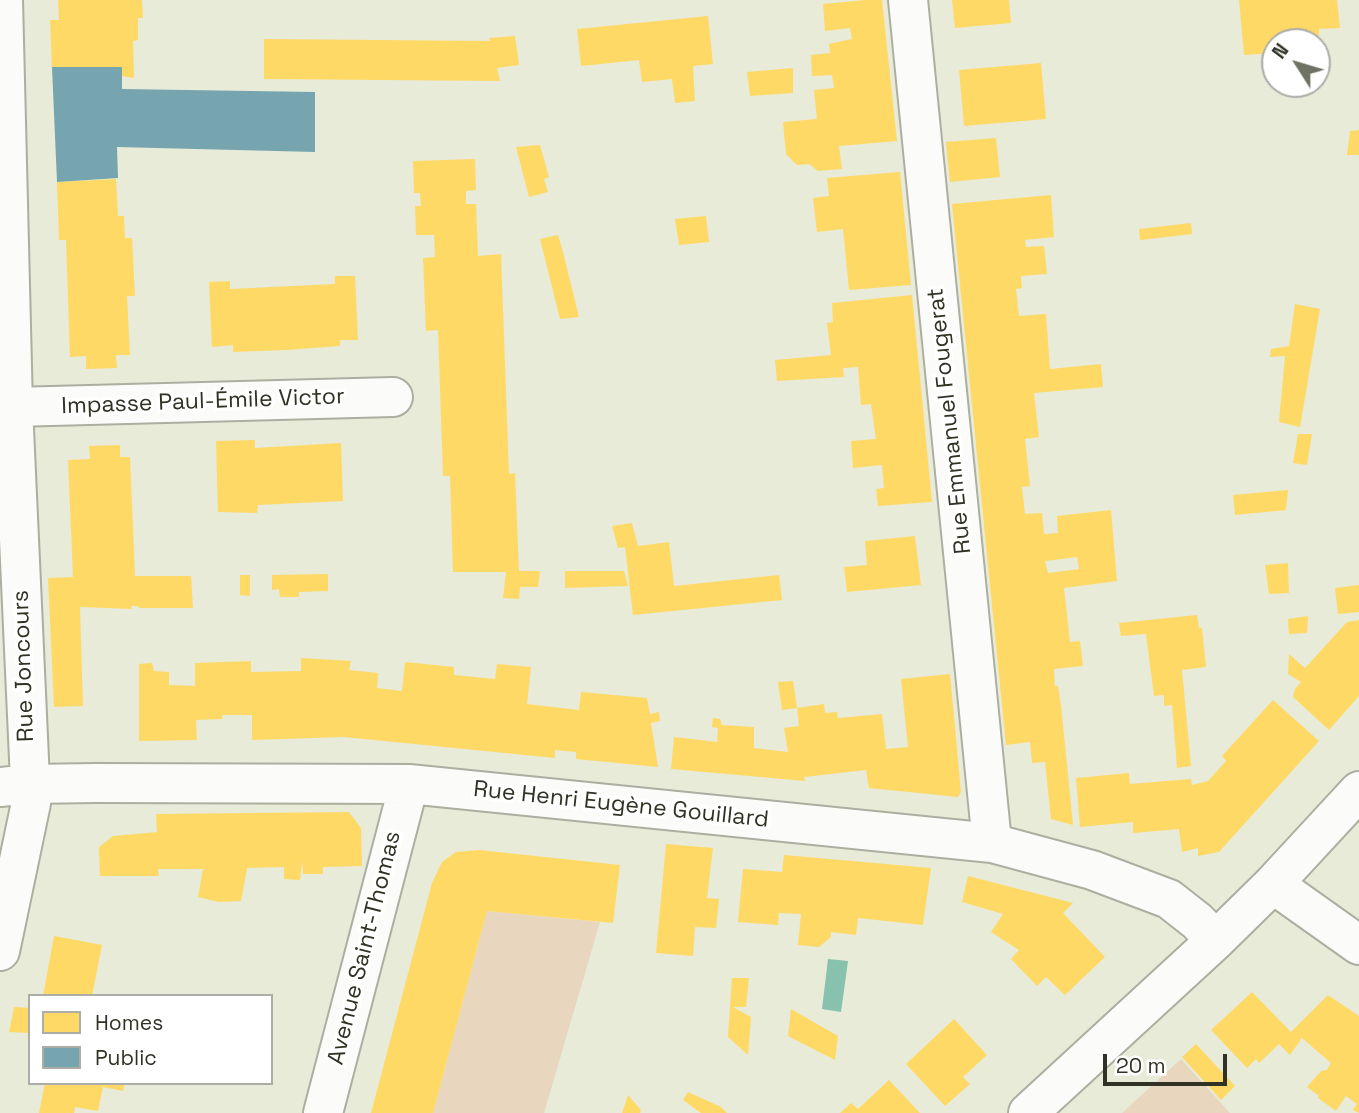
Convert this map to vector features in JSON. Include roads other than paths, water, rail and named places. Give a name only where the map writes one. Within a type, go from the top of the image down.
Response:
[{"type":"street","name":"Rue Joncours","points":[[0,951],[31,803],[15,785],[13,407],[3,0]]},
{"type":"street","name":"Rue Emmanuel Fougerat","points":[[908,0],[992,842]]},
{"type":"street","name":"Impasse Paul-Émile Victor","points":[[13,407],[393,397]]},
{"type":"street","name":"Rue Henri Eugène Gouillard","points":[[15,785],[409,784],[992,842],[1092,870],[1169,899],[1216,940]]},
{"type":"street","name":"Avenue Saint-Thomas","points":[[323,1113],[409,784]]},
{"type":"street","points":[[1028,1113],[1216,940],[1273,884],[1359,791]]},
{"type":"street","points":[[1273,884],[1359,944]]}]
